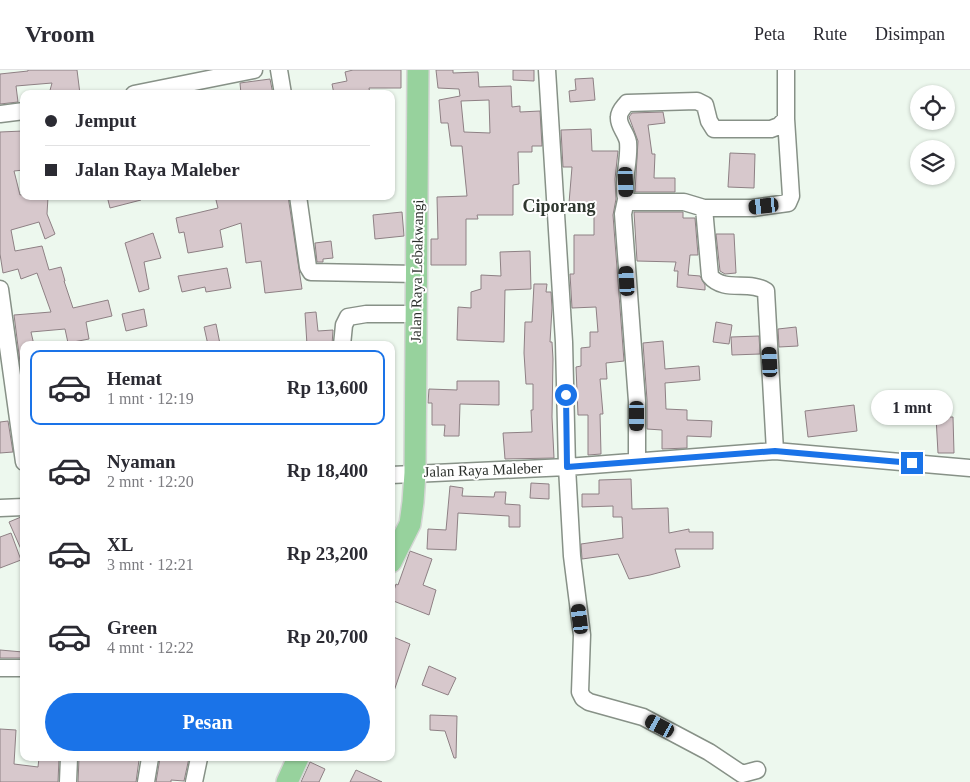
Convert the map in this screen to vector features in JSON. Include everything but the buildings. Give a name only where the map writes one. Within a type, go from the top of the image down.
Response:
[{"type":"main road","name":"Jalan Raya Lebakwangi","points":[[395,554],[410,524],[415,473],[418,70]]},
{"type":"main road","points":[[287,782],[297,761]]},
{"type":"street","points":[[154,90],[254,70]]},
{"type":"street","points":[[279,70],[282,90]]},
{"type":"street","points":[[547,70],[564,342],[567,467],[572,556],[582,635],[580,692],[583,698],[589,702],[643,717],[709,752],[742,774],[758,770]]},
{"type":"street","points":[[626,200],[627,202],[684,202],[704,208],[753,208],[788,203],[791,196],[786,119],[786,70]]},
{"type":"street","points":[[637,461],[636,401],[623,214],[626,200],[628,144],[626,132],[620,126],[618,118],[620,113],[627,103],[698,101],[705,105],[709,122],[714,129],[771,129],[779,126],[786,119]]},
{"type":"street","points":[[0,114],[20,112]]},
{"type":"street","points":[[299,200],[308,268],[311,272],[417,274]]},
{"type":"street","points":[[704,208],[710,276],[715,282],[722,284],[758,288],[766,291],[775,451]]},
{"type":"street","points":[[0,289],[20,433]]},
{"type":"street","points":[[342,341],[344,325],[348,317],[366,314],[416,314]]},
{"type":"street","name":"Jalan Raya Maleber","points":[[395,475],[567,467],[775,451],[970,468]]},
{"type":"street","points":[[0,508],[20,507]]},
{"type":"street","points":[[0,668],[20,668]]},
{"type":"street","points":[[68,782],[69,761]]},
{"type":"street","points":[[146,782],[150,761]]},
{"type":"street","points":[[194,782],[198,761]]},
{"type":"district","name":"Ciporang","points":[[559,206]]},
{"type":"route","points":[[566,395],[567,467],[775,451],[912,463]]}]
